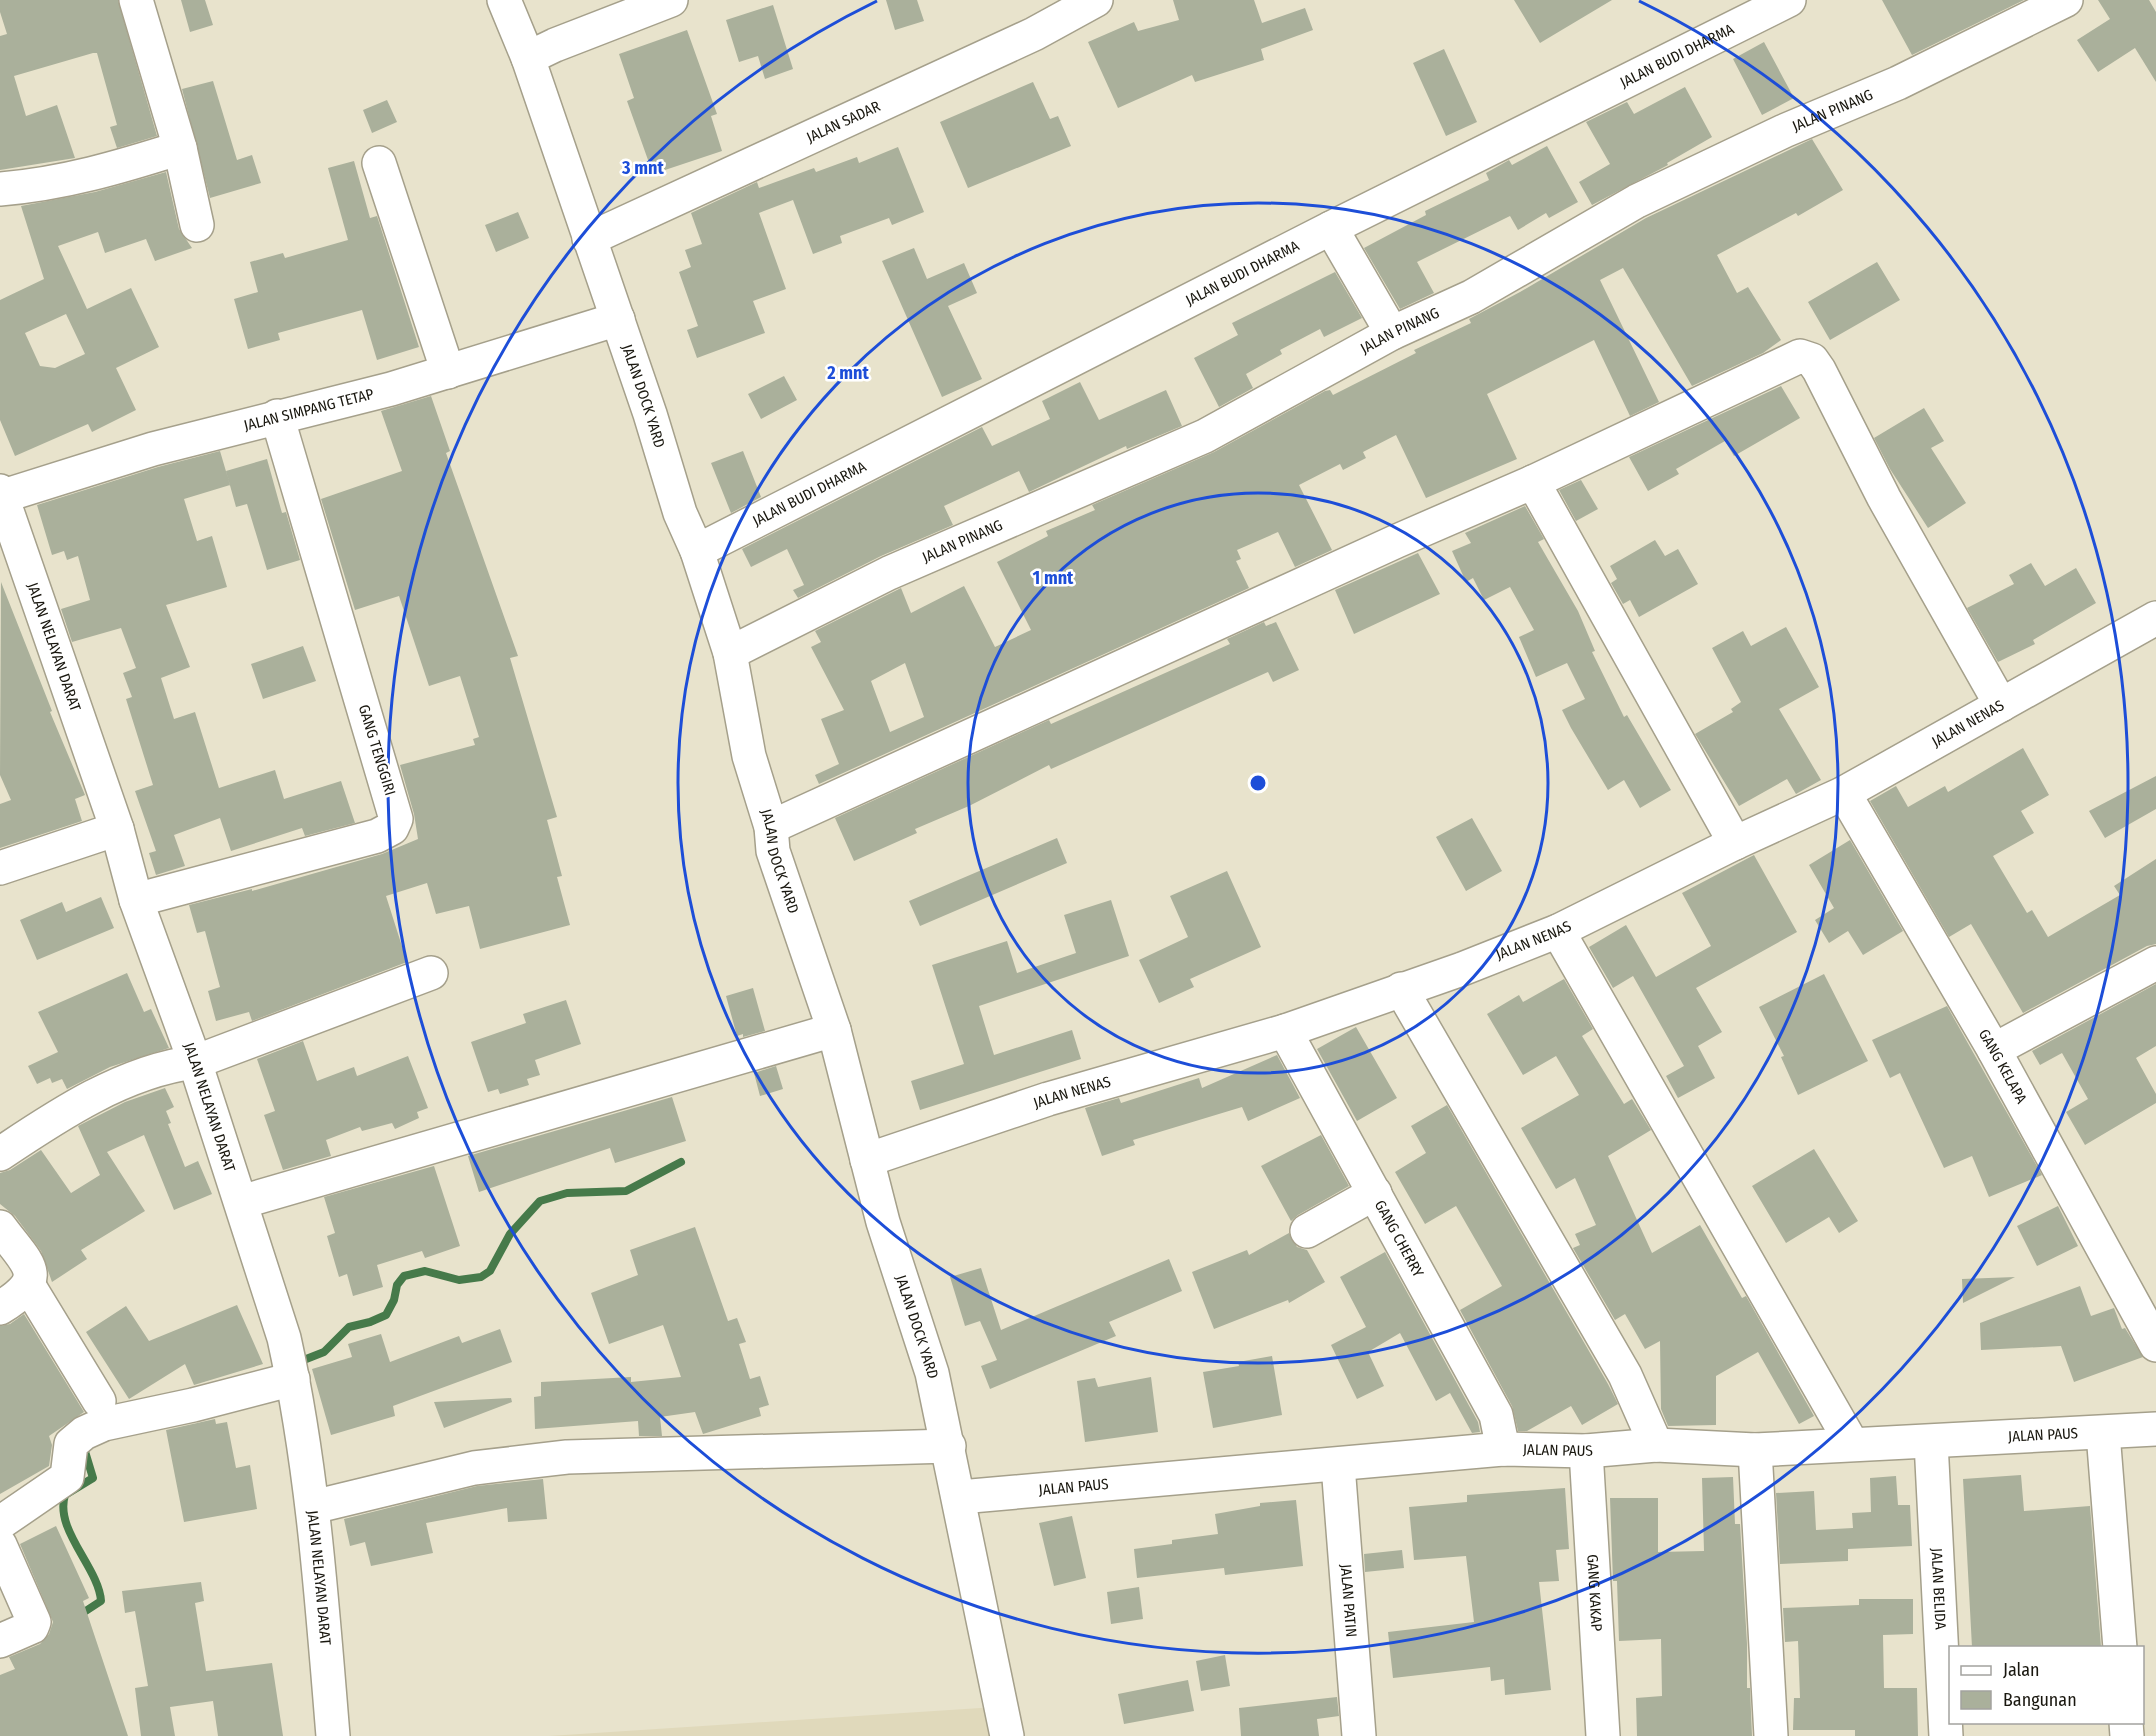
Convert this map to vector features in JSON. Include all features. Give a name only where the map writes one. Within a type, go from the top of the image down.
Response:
[{"type":"street","points":[[136,0],[180,148],[197,225]]},
{"type":"street","name":"JALAN DOCK YARD","points":[[504,0],[542,51],[589,239],[618,319],[680,513],[697,551],[730,653],[749,756],[771,827],[773,851],[834,1030],[883,1222],[933,1373],[960,1497],[1006,1736]]},
{"type":"street","points":[[542,51],[671,0]]},
{"type":"street","name":"JALAN SADAR","points":[[589,239],[1035,34],[1096,0]]},
{"type":"street","name":"JALAN BUDI DHARMA","points":[[697,551],[1331,228],[1789,0]]},
{"type":"street","name":"JALAN PINANG","points":[[730,653],[889,573],[1205,436],[1392,333],[1471,297],[1637,201],[1784,131],[1898,83],[2066,0]]},
{"type":"street","points":[[0,189],[31,187],[95,174],[180,148]]},
{"type":"street","points":[[379,163],[448,372]]},
{"type":"street","points":[[1331,228],[1392,333]]},
{"type":"street","name":"JALAN SIMPANG TETAP","points":[[1,495],[153,449],[391,389],[618,319]]},
{"type":"street","points":[[771,827],[963,742],[1386,546],[1533,482],[1782,363],[1807,357],[1819,370],[1884,498],[2001,705]]},
{"type":"street","name":"GANG TENGGIRI","points":[[136,900],[377,836],[392,828],[396,819],[277,416]]},
{"type":"street","points":[[1533,482],[1735,843]]},
{"type":"street","name":"JALAN NELAYAN DARAT","points":[[1,495],[117,829],[136,900],[195,1062],[284,1338],[313,1507],[333,1736]]},
{"type":"street","name":"JALAN NENAS","points":[[867,1160],[1048,1099],[1285,1031],[1558,931],[1735,843],[1844,793],[2156,618]]},
{"type":"street","name":"GANG KELAPA","points":[[1844,793],[1994,1050],[2156,1345]]},
{"type":"street","points":[[0,868],[117,829]]},
{"type":"street","points":[[1558,931],[1852,1444]]},
{"type":"street","points":[[1994,1050],[2156,963]]},
{"type":"street","points":[[0,1154],[32,1132],[99,1094],[169,1065],[195,1062],[431,973]]},
{"type":"street","points":[[1401,989],[1625,1375],[1656,1445]]},
{"type":"street","points":[[241,1202],[834,1030]]},
{"type":"street","name":"GANG CHERRY","points":[[1285,1031],[1496,1415],[1503,1449]]},
{"type":"street","points":[[1307,1231],[1375,1193]]},
{"type":"street","points":[[0,1227],[24,1260],[31,1274],[30,1286],[99,1401]]},
{"type":"street","points":[[0,1308],[20,1296],[30,1286]]},
{"type":"street","points":[[0,1523],[67,1478],[71,1444],[79,1436],[104,1424],[203,1403],[292,1376]]},
{"type":"street","name":"JALAN PAUS","points":[[960,1497],[1503,1449],[1586,1451],[1656,1445],[1755,1450],[2156,1430]]},
{"type":"street","points":[[2103,1433],[2120,1646]]},
{"type":"street","name":"JALAN BELIDA","points":[[1930,1442],[1946,1736]]},
{"type":"street","points":[[313,1507],[474,1468],[524,1461],[579,1457],[949,1446]]},
{"type":"street","points":[[1755,1450],[1771,1736]]},
{"type":"street","name":"GANG KAKAP","points":[[1586,1451],[1603,1736]]},
{"type":"street","name":"JALAN PATIN","points":[[1338,1465],[1359,1736]]},
{"type":"street","points":[[0,1545],[31,1616],[32,1627],[0,1641]]},
{"type":"shaded area","points":[[1011,1706],[1011,1736],[549,1736]]},
{"type":"building","points":[[0,0],[118,0],[157,136],[117,148],[110,127],[117,125],[97,53],[93,53],[14,76],[26,116],[57,105],[75,158],[0,170],[0,36],[7,34],[0,12]]},
{"type":"building","points":[[181,0],[205,0],[213,25],[190,32]]},
{"type":"building","points":[[886,0],[917,0],[924,21],[895,30]]},
{"type":"building","points":[[1173,0],[1254,0],[1262,23],[1305,8],[1313,30],[1261,49],[1264,60],[1195,82],[1192,75],[1118,108],[1088,42],[1134,22],[1138,31],[1179,20]]},
{"type":"building","points":[[1514,0],[1612,0],[1540,43]]},
{"type":"building","points":[[1882,0],[2024,0],[1912,55]]},
{"type":"building","points":[[2098,0],[2149,0],[2156,12],[2156,82],[2135,48],[2098,72],[2077,40],[2110,19]]},
{"type":"building","points":[[773,5],[793,69],[765,79],[758,56],[739,62],[726,20]]},
{"type":"building","points":[[687,30],[717,114],[711,116],[722,151],[653,174],[627,101],[634,98],[619,54]]},
{"type":"building","points":[[1764,42],[1794,98],[1762,115],[1733,59]]},
{"type":"building","points":[[1444,49],[1477,122],[1446,136],[1413,63]]},
{"type":"building","points":[[213,81],[237,160],[252,155],[261,183],[210,198],[182,89]]},
{"type":"building","points":[[1033,82],[1050,119],[1058,116],[1071,146],[968,188],[940,122]]},
{"type":"building","points":[[1685,87],[1712,137],[1667,163],[1668,165],[1592,205],[1579,182],[1610,164],[1586,122],[1627,102],[1634,114]]},
{"type":"building","points":[[387,100],[397,122],[372,133],[363,110]]},
{"type":"building","points":[[1812,139],[1843,190],[1798,216],[1796,213],[1717,255],[1737,293],[1748,287],[1781,340],[1763,353],[1692,386],[1623,268],[1600,280],[1659,402],[1630,416],[1594,340],[1487,394],[1517,459],[1426,498],[1396,435],[1363,452],[1366,458],[1343,470],[1340,464],[1299,485],[1332,550],[1295,567],[1278,532],[1237,550],[1241,559],[1236,561],[1249,588],[819,784],[815,775],[839,764],[821,719],[844,710],[811,647],[821,642],[815,631],[901,588],[911,613],[964,586],[995,647],[1031,630],[997,562],[1048,536],[1046,531],[1095,510],[1092,505],[1214,452],[1325,391],[1330,390],[1333,395],[1416,353],[1414,350],[1471,323],[1469,319],[1520,292],[1646,218]],"holes":[[[905,663],[924,717],[890,732],[871,681]]]},
{"type":"building","points":[[1547,146],[1578,202],[1549,218],[1546,213],[1518,230],[1510,216],[1417,262],[1434,293],[1400,309],[1364,248],[1426,215],[1425,211],[1489,180],[1486,173],[1509,160],[1512,165]]},
{"type":"building","points":[[898,147],[924,212],[892,225],[889,218],[840,236],[842,243],[813,254],[793,200],[759,213],[786,289],[753,301],[765,333],[697,358],[687,330],[698,326],[679,272],[691,267],[685,250],[702,244],[691,213],[757,182],[759,188],[814,168],[816,172],[857,157],[859,163]]},
{"type":"building","points":[[354,161],[370,218],[377,216],[419,347],[377,360],[362,310],[278,333],[280,340],[248,349],[234,299],[258,292],[250,262],[283,253],[285,258],[348,240],[328,168]]},
{"type":"building","points":[[166,172],[179,229],[192,248],[155,261],[146,239],[105,253],[98,232],[58,246],[87,309],[131,288],[159,347],[116,368],[136,410],[92,432],[88,424],[15,456],[0,420],[0,300],[44,279],[21,206],[95,192]],"holes":[[[66,314],[85,354],[55,368],[40,366],[25,333]]]},
{"type":"building","points":[[518,212],[529,238],[496,252],[485,225]]},
{"type":"building","points":[[914,248],[927,279],[964,263],[977,293],[948,306],[982,379],[942,397],[882,261]]},
{"type":"building","points":[[1877,262],[1900,300],[1830,340],[1808,302]]},
{"type":"building","points":[[1335,272],[1362,318],[1324,337],[1320,329],[1280,350],[1282,354],[1246,374],[1253,388],[1219,407],[1194,358],[1238,335],[1232,323]]},
{"type":"building","points":[[784,376],[797,400],[761,419],[748,394]]},
{"type":"building","points":[[1080,382],[1099,420],[1166,390],[1182,426],[1127,449],[1126,446],[1029,492],[1019,471],[944,506],[953,525],[881,556],[798,598],[793,590],[804,585],[787,549],[751,567],[742,549],[982,427],[992,446],[1050,419],[1042,401]]},
{"type":"building","points":[[1781,386],[1800,418],[1734,456],[1725,441],[1676,469],[1679,474],[1648,491],[1629,457]]},
{"type":"building","points":[[431,396],[450,451],[446,453],[518,656],[510,658],[557,817],[547,820],[562,876],[557,877],[570,925],[480,949],[469,906],[436,914],[427,883],[386,896],[407,962],[252,1021],[249,1012],[216,1021],[208,991],[220,987],[205,931],[197,933],[189,905],[252,889],[252,891],[382,854],[418,839],[414,814],[400,765],[475,745],[473,739],[479,737],[460,676],[429,686],[399,596],[355,610],[321,499],[402,471],[381,411]]},
{"type":"building","points":[[1924,408],[1944,441],[1931,448],[1966,503],[1928,528],[1890,469],[1874,438]]},
{"type":"building","points":[[220,451],[230,485],[184,499],[197,541],[212,536],[227,587],[166,605],[190,667],[161,678],[174,719],[195,712],[219,788],[275,770],[284,799],[341,781],[355,823],[305,836],[302,828],[231,851],[220,818],[174,835],[185,866],[156,875],[149,853],[156,851],[135,791],[153,785],[126,699],[132,697],[123,673],[136,668],[121,628],[72,642],[61,609],[90,600],[78,556],[67,560],[64,551],[52,555],[37,505],[158,467]]},
{"type":"building","points":[[743,451],[761,497],[731,513],[711,463]]},
{"type":"building","points":[[267,459],[282,513],[286,512],[300,560],[267,570],[247,504],[236,507],[226,471]]},
{"type":"building","points":[[1581,480],[1598,509],[1576,521],[1559,490]]},
{"type":"building","points":[[1525,506],[1544,539],[1538,542],[1578,611],[1595,651],[1592,652],[1624,717],[1627,715],[1671,790],[1640,808],[1624,780],[1608,790],[1571,728],[1562,710],[1585,699],[1567,663],[1536,677],[1519,637],[1534,630],[1510,587],[1484,600],[1473,578],[1466,582],[1452,551],[1471,543],[1465,533]]},
{"type":"building","points":[[1655,540],[1665,556],[1678,549],[1698,584],[1639,617],[1630,600],[1623,604],[1611,583],[1617,579],[1610,566]]},
{"type":"building","points":[[1418,553],[1440,594],[1354,634],[1335,590]]},
{"type":"building","points":[[2031,563],[2045,586],[2076,568],[2096,603],[2033,640],[2035,644],[1998,662],[1967,608],[2014,584],[2009,575]]},
{"type":"building","points":[[1,582],[52,711],[50,712],[85,795],[75,799],[82,821],[0,848],[0,804],[11,800],[0,775]]},
{"type":"building","points":[[1264,622],[1266,626],[1276,622],[1299,670],[1273,682],[1268,672],[1051,769],[1049,765],[969,806],[915,829],[917,833],[854,861],[835,818],[1049,720],[1051,724],[1230,644],[1227,639]]},
{"type":"building","points":[[1786,627],[1819,687],[1779,709],[1821,780],[1796,794],[1787,779],[1739,806],[1695,734],[1733,712],[1731,709],[1741,702],[1712,648],[1743,631],[1751,646]]},
{"type":"building","points":[[303,646],[316,681],[263,699],[251,664]]},
{"type":"building","points":[[2023,748],[2049,795],[2021,811],[2034,833],[1993,856],[2027,913],[2032,910],[2048,937],[2120,895],[2114,886],[2156,859],[2156,944],[2147,946],[2023,1013],[1971,924],[1949,937],[1870,801],[1896,786],[1908,807],[1945,786],[1948,792]]},
{"type":"building","points":[[2156,776],[2156,809],[2105,838],[2089,811]]},
{"type":"building","points":[[1472,818],[1502,871],[1466,891],[1436,837]]},
{"type":"building","points":[[1057,838],[1067,863],[920,926],[909,901]]},
{"type":"building","points":[[1850,840],[1903,931],[1863,955],[1848,931],[1829,943],[1815,920],[1834,908],[1809,865]]},
{"type":"building","points":[[1754,855],[1797,932],[1696,988],[1722,1032],[1698,1046],[1715,1078],[1678,1098],[1666,1076],[1684,1066],[1633,976],[1613,988],[1589,947],[1626,925],[1656,977],[1711,946],[1682,893]]},
{"type":"building","points":[[1227,871],[1261,947],[1190,979],[1194,987],[1159,1003],[1139,960],[1188,937],[1170,896]]},
{"type":"building","points":[[101,897],[114,928],[37,960],[20,920],[62,902],[66,912]]},
{"type":"building","points":[[1111,900],[1129,956],[979,1006],[994,1055],[1072,1030],[1081,1059],[920,1110],[911,1081],[964,1064],[932,965],[1007,941],[1017,973],[1076,953],[1064,915]]},
{"type":"building","points":[[127,973],[144,1012],[151,1009],[169,1048],[110,1067],[67,1089],[62,1079],[52,1083],[50,1078],[37,1084],[28,1066],[58,1052],[38,1012]]},
{"type":"building","points":[[1824,974],[1868,1061],[1798,1095],[1781,1057],[1784,1056],[1759,1007]]},
{"type":"building","points":[[1564,979],[1593,1029],[1582,1036],[1624,1104],[1632,1099],[1651,1130],[1608,1156],[1652,1253],[1700,1225],[1742,1298],[1746,1296],[1814,1416],[1799,1424],[1758,1352],[1716,1376],[1716,1425],[1668,1426],[1661,1409],[1660,1341],[1645,1349],[1625,1314],[1615,1320],[1573,1248],[1580,1245],[1575,1234],[1596,1225],[1575,1178],[1556,1189],[1521,1128],[1579,1095],[1556,1056],[1523,1075],[1487,1014],[1519,995],[1523,1002]]},
{"type":"building","points":[[2156,984],[2156,1046],[2136,1058],[2156,1094],[2156,1103],[2085,1145],[2066,1112],[2088,1099],[2062,1053],[2040,1065],[2032,1051]]},
{"type":"building","points":[[753,988],[765,1031],[743,1037],[743,1034],[737,1036],[726,996]]},
{"type":"building","points":[[566,1000],[581,1044],[535,1060],[540,1075],[527,1079],[529,1085],[500,1094],[498,1089],[488,1092],[471,1042],[526,1023],[523,1014]]},
{"type":"building","points":[[1947,1006],[2042,1175],[1989,1197],[1972,1156],[1944,1168],[1900,1073],[1890,1078],[1872,1040]]},
{"type":"building","points":[[1356,1027],[1397,1098],[1357,1121],[1317,1049]]},
{"type":"building","points":[[303,1041],[317,1081],[354,1067],[357,1076],[408,1056],[428,1108],[417,1112],[419,1118],[395,1129],[392,1123],[362,1131],[360,1127],[326,1140],[331,1156],[283,1170],[264,1115],[275,1111],[257,1059]]},
{"type":"building","points":[[1277,1055],[1300,1098],[1248,1121],[1242,1107],[1133,1140],[1135,1145],[1102,1156],[1085,1108],[1119,1098],[1121,1103],[1199,1078],[1202,1088]]},
{"type":"building","points":[[776,1066],[783,1089],[760,1096],[754,1073]]},
{"type":"building","points":[[165,1088],[174,1107],[166,1111],[171,1123],[168,1124],[185,1167],[198,1161],[212,1194],[174,1210],[144,1135],[107,1152],[145,1211],[81,1250],[87,1259],[52,1282],[41,1251],[15,1216],[0,1204],[0,1173],[10,1170],[41,1150],[71,1193],[100,1175],[78,1126],[125,1102]]},
{"type":"building","points":[[672,1097],[686,1141],[615,1163],[610,1148],[479,1192],[468,1156]]},
{"type":"building","points":[[1447,1105],[1618,1404],[1582,1425],[1571,1406],[1527,1431],[1518,1431],[1512,1406],[1460,1310],[1502,1286],[1456,1206],[1425,1224],[1395,1172],[1426,1153],[1411,1126]]},
{"type":"building","points":[[1321,1135],[1349,1186],[1291,1221],[1261,1166]]},
{"type":"building","points":[[1814,1149],[1858,1221],[1839,1233],[1829,1217],[1786,1243],[1752,1186]]},
{"type":"building","points":[[434,1166],[460,1246],[425,1258],[422,1251],[377,1265],[383,1287],[353,1296],[347,1274],[339,1277],[327,1236],[335,1233],[324,1197]]},
{"type":"building","points":[[2058,1206],[2078,1246],[2037,1266],[2017,1226]]},
{"type":"building","points":[[695,1227],[728,1321],[737,1318],[746,1342],[739,1344],[750,1379],[760,1376],[769,1405],[759,1408],[761,1416],[703,1434],[695,1412],[660,1417],[662,1436],[639,1436],[638,1421],[535,1429],[534,1397],[541,1396],[541,1382],[631,1377],[631,1382],[681,1377],[663,1325],[609,1344],[591,1293],[638,1275],[630,1250]]},
{"type":"building","points":[[1289,1233],[1297,1247],[1307,1250],[1325,1282],[1289,1303],[1288,1300],[1214,1329],[1192,1272],[1247,1250],[1249,1255]]},
{"type":"building","points":[[1385,1252],[1478,1422],[1480,1432],[1472,1433],[1450,1393],[1436,1401],[1400,1333],[1368,1352],[1384,1386],[1357,1399],[1331,1345],[1366,1327],[1340,1277]]},
{"type":"building","points":[[1169,1259],[1182,1291],[1109,1322],[1116,1336],[990,1389],[981,1366],[997,1360],[980,1321],[965,1326],[950,1277],[981,1268],[1001,1330]]},
{"type":"building","points":[[2015,1277],[1963,1303],[1962,1279]]},
{"type":"building","points":[[2080,1286],[2091,1316],[2114,1308],[2122,1329],[2125,1328],[2143,1357],[2074,1382],[2061,1346],[1981,1350],[1980,1323]]},
{"type":"building","points":[[237,1305],[263,1364],[194,1385],[185,1364],[129,1399],[86,1332],[126,1306],[149,1341]]},
{"type":"building","points":[[24,1314],[84,1412],[49,1436],[52,1445],[49,1466],[0,1494],[0,1326],[10,1324]]},
{"type":"building","points":[[500,1329],[512,1362],[393,1406],[395,1416],[331,1435],[312,1369],[352,1357],[348,1344],[381,1334],[390,1362],[459,1336],[462,1343]]},
{"type":"building","points":[[1272,1356],[1282,1415],[1213,1428],[1203,1372],[1239,1366],[1238,1362]]},
{"type":"building","points":[[1151,1377],[1158,1432],[1085,1442],[1077,1381],[1095,1378],[1098,1387]]},
{"type":"building","points":[[511,1398],[512,1402],[444,1428],[434,1402]]},
{"type":"building","points":[[215,1419],[216,1424],[227,1422],[236,1468],[250,1465],[257,1509],[184,1522],[166,1430]]},
{"type":"building","points":[[2021,1475],[2024,1511],[2090,1506],[2101,1646],[1972,1646],[1963,1479]]},
{"type":"building","points":[[1896,1476],[1898,1505],[1910,1505],[1912,1546],[1848,1549],[1848,1561],[1780,1564],[1776,1493],[1814,1491],[1816,1530],[1853,1528],[1852,1513],[1871,1512],[1870,1478]]},
{"type":"building","points":[[1733,1477],[1735,1524],[1740,1524],[1747,1644],[1747,1688],[1750,1688],[1752,1736],[1637,1736],[1636,1698],[1662,1696],[1661,1639],[1619,1641],[1617,1581],[1613,1581],[1610,1498],[1658,1498],[1658,1552],[1704,1551],[1702,1478]]},
{"type":"building","points":[[543,1479],[547,1519],[508,1522],[507,1508],[426,1523],[433,1553],[371,1566],[365,1542],[350,1546],[344,1519],[477,1486]]},
{"type":"building","points":[[1565,1488],[1569,1549],[1556,1550],[1559,1581],[1539,1582],[1551,1690],[1505,1695],[1504,1679],[1491,1681],[1490,1667],[1393,1678],[1388,1632],[1474,1622],[1466,1556],[1414,1560],[1409,1507],[1467,1502],[1467,1495]]},
{"type":"building","points":[[1296,1500],[1303,1566],[1225,1575],[1224,1568],[1137,1578],[1134,1549],[1172,1544],[1172,1540],[1218,1534],[1215,1514],[1260,1506],[1260,1503]]},
{"type":"building","points":[[1072,1516],[1086,1578],[1054,1586],[1039,1523]]},
{"type":"building","points":[[56,1526],[89,1598],[83,1601],[128,1736],[0,1736],[0,1675],[15,1669],[9,1657],[40,1644],[49,1634],[53,1622],[20,1544]]},
{"type":"building","points":[[1402,1550],[1404,1568],[1365,1572],[1364,1554]]},
{"type":"building","points":[[201,1582],[204,1601],[195,1603],[206,1671],[272,1663],[283,1736],[218,1736],[213,1701],[170,1707],[175,1736],[141,1736],[135,1688],[148,1686],[135,1611],[125,1613],[122,1591]]},
{"type":"building","points":[[1139,1587],[1143,1619],[1111,1624],[1107,1592]]},
{"type":"building","points":[[1859,1599],[1913,1599],[1913,1634],[1883,1635],[1884,1688],[1917,1688],[1918,1736],[1855,1736],[1855,1730],[1793,1730],[1794,1698],[1800,1698],[1798,1641],[1785,1642],[1783,1608],[1859,1605]]},
{"type":"building","points":[[1225,1655],[1230,1686],[1201,1691],[1196,1661]]},
{"type":"building","points":[[1188,1680],[1194,1711],[1124,1724],[1118,1694]]},
{"type":"building","points":[[1337,1697],[1339,1716],[1317,1719],[1319,1736],[1241,1736],[1239,1708]]},
{"type":"waterway","points":[[296,1363],[324,1352],[349,1327],[386,1315],[394,1300],[397,1285],[404,1276],[425,1271],[459,1280],[481,1277],[490,1271],[510,1234],[540,1201],[567,1193],[626,1191],[681,1162]]},
{"type":"waterway","points":[[78,1616],[101,1601],[93,1575],[71,1535],[63,1508],[65,1495],[93,1478],[83,1445]]}]
